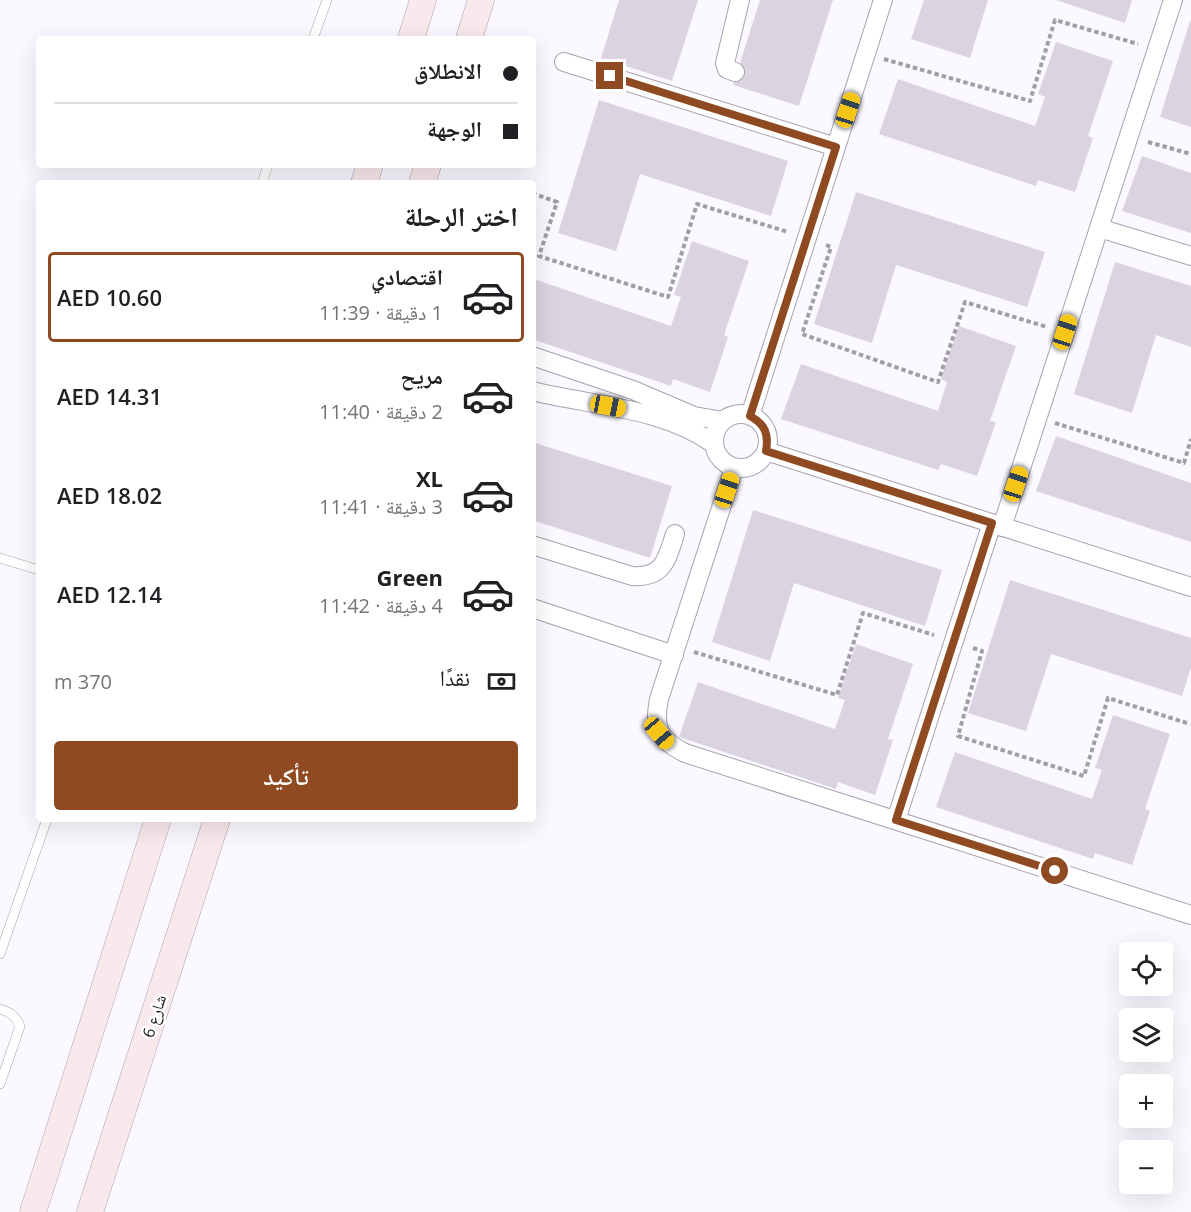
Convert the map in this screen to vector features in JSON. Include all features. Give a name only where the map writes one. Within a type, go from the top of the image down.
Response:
[{"type":"main road","points":[[412,36],[423,0]]},
{"type":"main road","points":[[469,36],[481,0]]},
{"type":"main road","points":[[33,1212],[157,822]]},
{"type":"main road","name":"شارع 6","points":[[90,1212],[216,822]]},
{"type":"street","points":[[735,72],[727,69],[725,63],[740,0]]},
{"type":"street","points":[[750,416],[883,0]]},
{"type":"street","points":[[896,820],[1065,332],[1173,0]]},
{"type":"street","points":[[564,62],[836,147]]},
{"type":"street","points":[[1099,228],[1191,256]]},
{"type":"street","points":[[536,357],[633,390],[694,416],[723,421]]},
{"type":"street","points":[[536,392],[629,410],[674,422],[688,427],[714,444]]},
{"type":"street","points":[[740,414],[750,416],[759,421],[765,430],[768,440],[766,451],[754,466],[744,469],[734,468],[724,463],[717,454],[714,444],[716,431],[723,421],[731,416],[740,414]]},
{"type":"street","points":[[766,451],[1191,587]]},
{"type":"street","points":[[734,468],[656,716],[659,733],[670,746],[685,753],[1191,915]]},
{"type":"street","points":[[536,546],[632,576],[645,577],[657,572],[666,562],[675,534]]},
{"type":"street","points":[[536,609],[674,655]]},
{"type":"lane","points":[[314,36],[327,0]]},
{"type":"lane","points":[[0,558],[36,569]]},
{"type":"lane","points":[[0,954],[46,822]]},
{"type":"lane","points":[[0,1009],[9,1011],[17,1018],[20,1026],[0,1084]]},
{"type":"path","points":[[866,53],[1030,101],[1055,20],[1157,49]]},
{"type":"path","points":[[1147,141],[1191,154]]},
{"type":"path","points":[[536,194],[557,202],[539,256],[668,297],[697,204],[831,247],[802,334],[938,382],[964,302],[1065,332]]},
{"type":"path","points":[[1058,412],[1054,423],[1184,463],[1191,439]]},
{"type":"building","points":[[619,0],[698,0],[672,81],[601,58]]},
{"type":"building","points":[[760,0],[833,0],[799,106],[733,85]]},
{"type":"building","points":[[924,0],[988,0],[970,58],[911,39]]},
{"type":"building","points":[[1056,0],[1132,0],[1125,23]]},
{"type":"building","points":[[1191,21],[1191,127],[1160,117]]},
{"type":"building","points":[[1056,42],[1113,61],[1088,136],[1093,138],[1075,192],[1038,180],[1036,186],[879,134],[898,79],[1035,126],[1045,97],[1038,94]]},
{"type":"building","points":[[599,100],[788,161],[771,216],[640,174],[616,251],[558,233]]},
{"type":"building","points":[[1142,156],[1191,173],[1191,233],[1122,211]]},
{"type":"building","points":[[856,192],[1045,252],[1027,307],[896,265],[872,343],[814,324]]},
{"type":"building","points":[[692,241],[749,261],[724,335],[728,337],[710,392],[673,379],[671,386],[536,340],[536,280],[671,326],[681,297],[674,295]]},
{"type":"building","points":[[1115,262],[1191,286],[1191,347],[1156,335],[1132,413],[1074,394]]},
{"type":"building","points":[[959,326],[1016,346],[990,421],[996,422],[977,476],[941,464],[938,470],[781,419],[801,364],[938,411],[947,382],[941,379]]},
{"type":"building","points":[[1056,436],[1191,483],[1191,542],[1036,491]]},
{"type":"building","points":[[536,443],[672,486],[650,558],[536,521]]},
{"type":"building","points":[[753,510],[942,570],[925,626],[794,583],[770,661],[712,642]]},
{"type":"building","points":[[1010,580],[1191,638],[1191,667],[1182,696],[1051,654],[1026,731],[968,713]]},
{"type":"building","points":[[856,644],[913,664],[888,739],[893,740],[875,795],[838,782],[836,789],[679,737],[698,682],[835,729],[845,700],[838,698]]},
{"type":"building","points":[[1113,715],[1170,734],[1145,809],[1150,811],[1132,865],[1095,853],[1093,859],[936,807],[955,752],[1092,799],[1102,770],[1095,768]]},
{"type":"route","points":[[610,76],[836,147],[750,416],[759,421],[765,430],[768,440],[766,451],[992,523],[896,820],[1055,871]]}]
